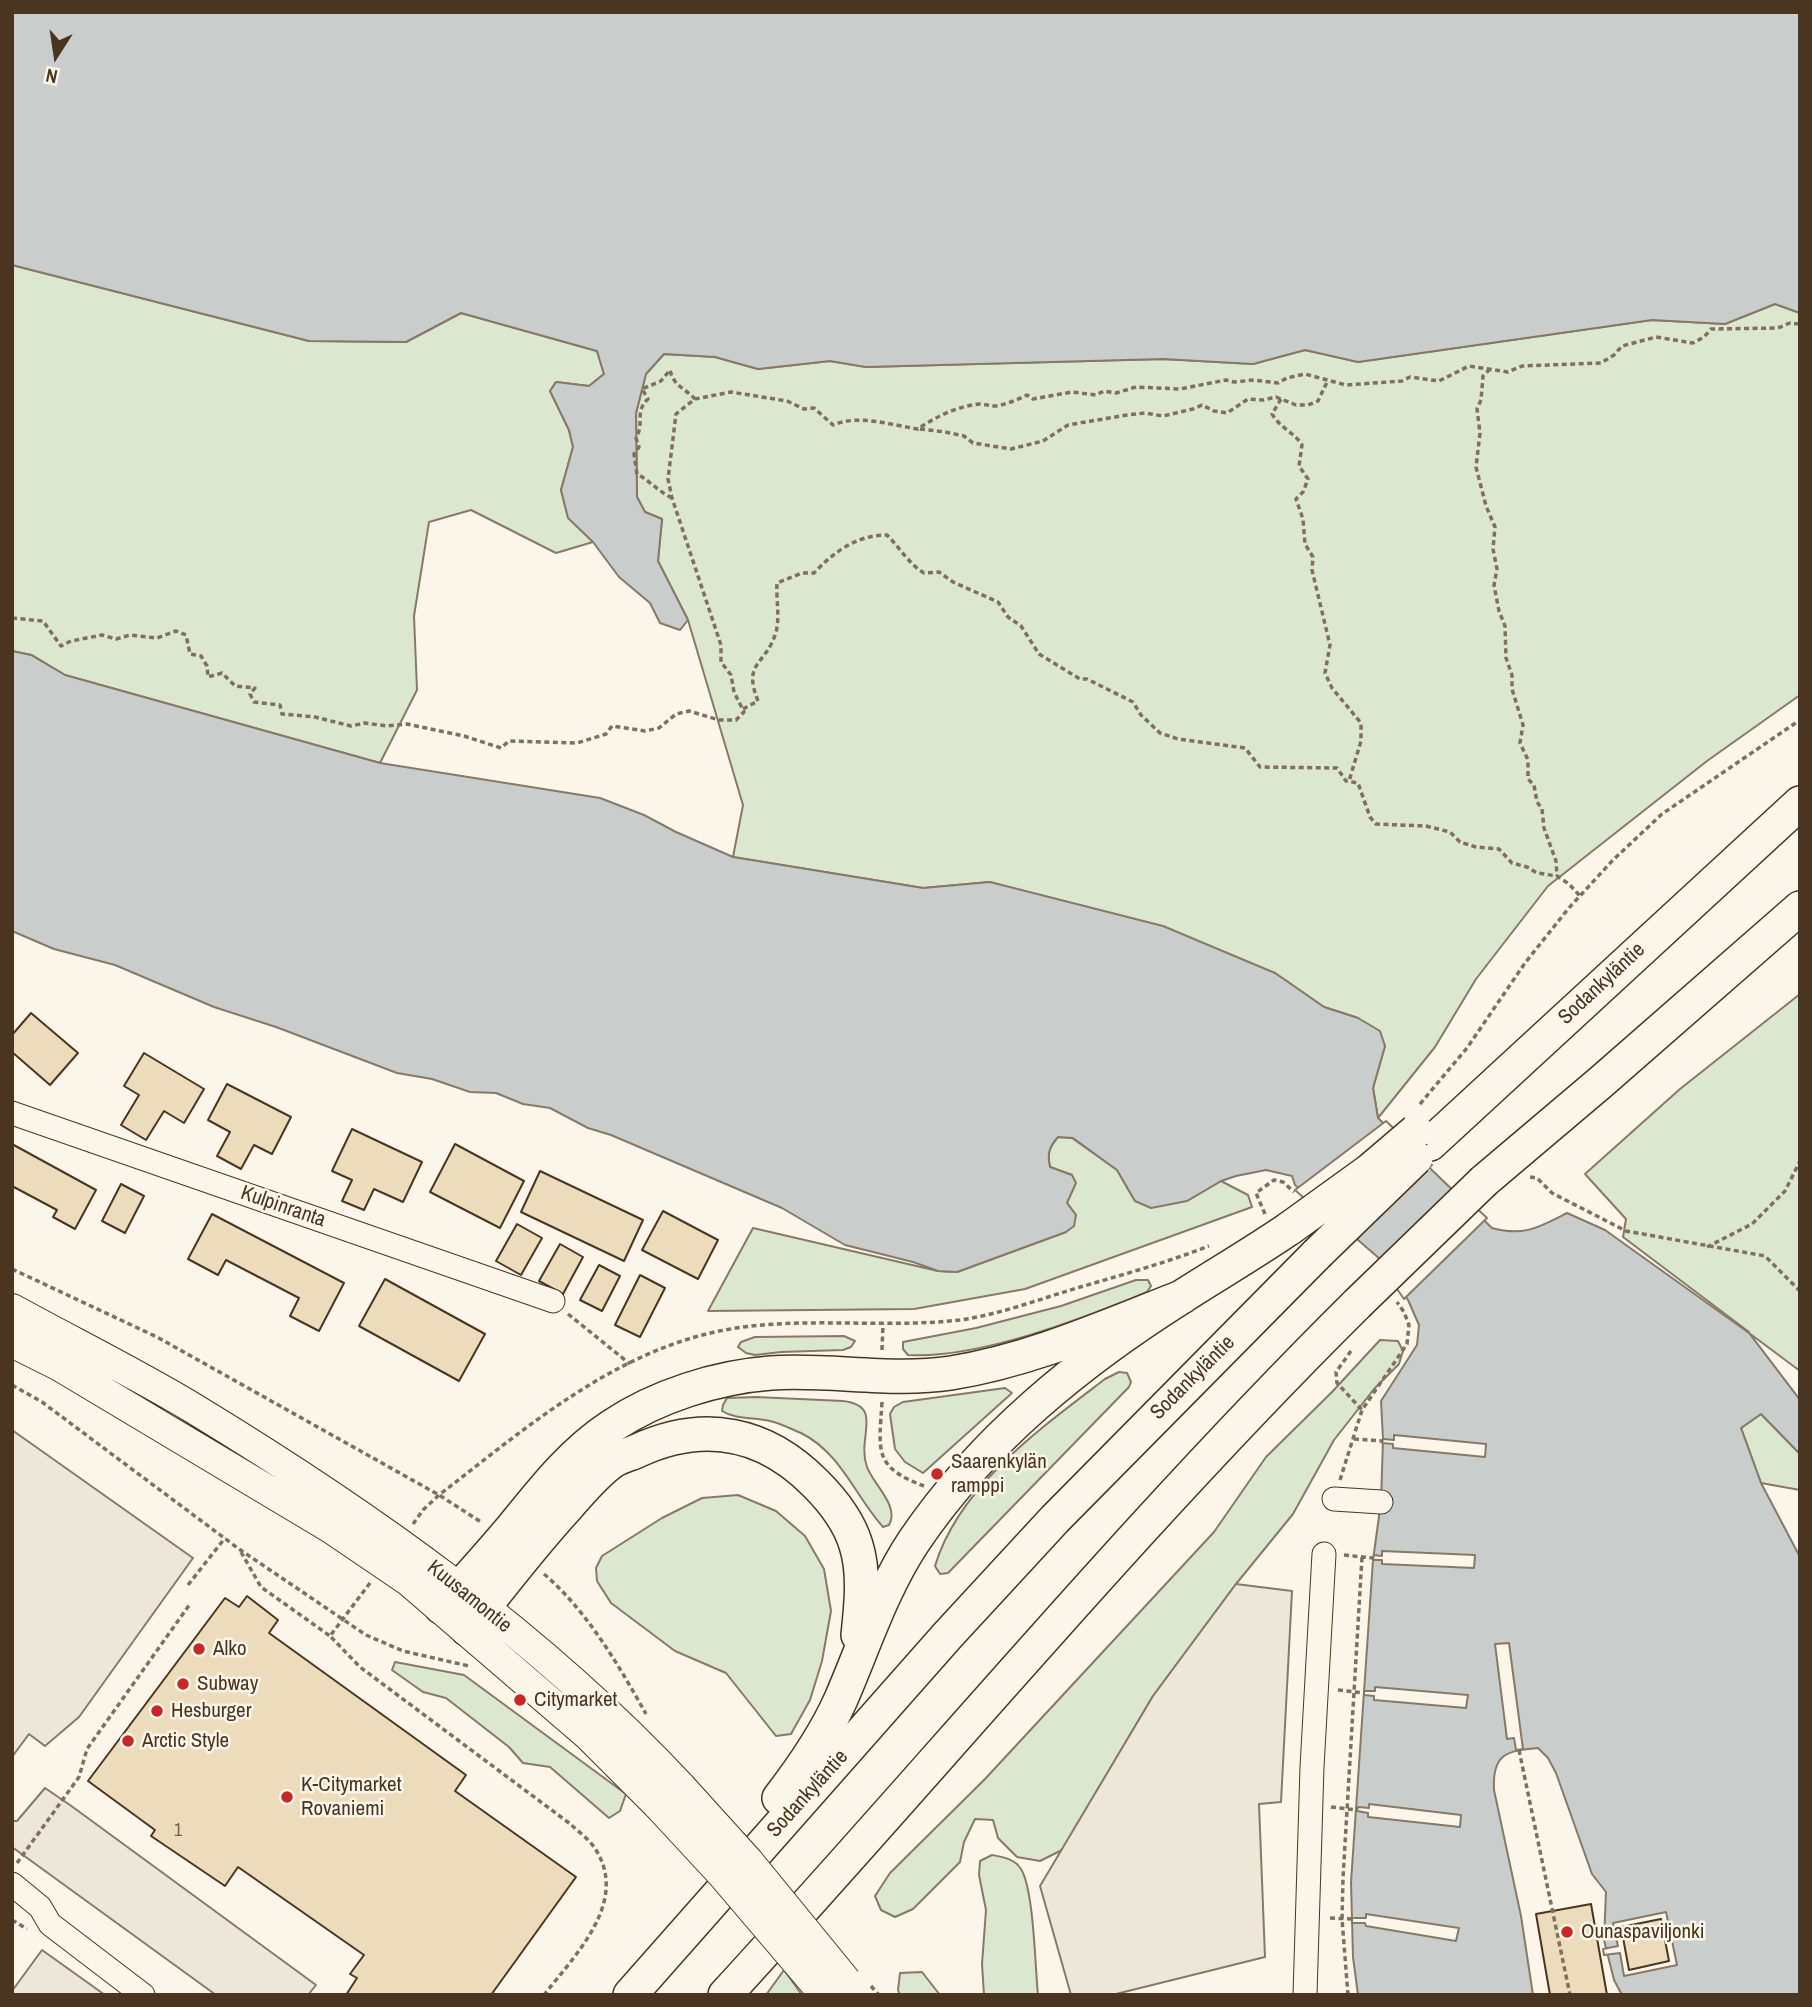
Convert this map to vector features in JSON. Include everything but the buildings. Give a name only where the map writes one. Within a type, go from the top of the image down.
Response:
[{"type":"highway","name":"Sodankyläntie","points":[[630,1995],[1055,1519],[1317,1254],[1420,1129],[1431,1118],[1467,1109],[1800,803]]},
{"type":"highway","points":[[725,1995],[751,1980],[1153,1517],[1307,1353],[1485,1181],[1800,908]]},
{"type":"highway","points":[[775,1831],[776,1802],[826,1729],[881,1602],[913,1542],[961,1478],[1015,1422],[1083,1365],[1182,1297],[1250,1255],[1279,1223],[1369,1171],[1420,1129]]},
{"type":"highway","points":[[463,1608],[550,1481],[576,1455],[610,1428],[630,1415],[673,1395],[729,1378],[773,1373],[900,1378],[994,1365],[1061,1344],[1182,1297]]},
{"type":"highway","points":[[463,1608],[537,1539],[613,1461],[658,1441],[692,1434],[723,1435],[751,1440],[781,1453],[806,1473],[830,1498],[845,1521],[857,1546],[862,1592],[854,1661]]},
{"type":"main road","name":"Kuusamontie","points":[[12,1309],[192,1408],[397,1540],[463,1608]]},
{"type":"main road","name":"Kuusamontie","points":[[12,1342],[60,1366],[331,1528],[409,1581],[463,1608],[574,1685],[670,1796],[748,1861],[843,1990]]},
{"type":"street","name":"Kulpinranta","points":[[12,1113],[553,1301]]},
{"type":"street","points":[[1334,1499],[1381,1502]]},
{"type":"street","points":[[1305,1995],[1312,1767],[1324,1554]]},
{"type":"street","points":[[12,1884],[40,1907],[50,1924],[142,1995]]},
{"type":"street","points":[[12,1905],[33,1920],[50,1924]]},
{"type":"path","points":[[918,429],[933,418],[954,411],[979,404],[1002,404],[1027,395],[1033,399],[1072,392],[1096,396],[1104,391],[1116,393],[1136,387],[1180,389],[1226,380],[1278,383],[1286,378],[1305,374],[1346,385],[1402,381],[1410,377],[1439,381],[1469,366],[1508,372],[1522,366],[1601,363],[1622,346],[1656,337],[1693,343],[1711,329],[1778,328],[1790,323],[1800,324]]},
{"type":"path","points":[[1490,368],[1483,376],[1481,400],[1477,410],[1480,433],[1476,467],[1494,527],[1493,549],[1497,569],[1494,585],[1505,626],[1506,658],[1512,675],[1512,689],[1523,725],[1520,743],[1528,760],[1528,779],[1534,785],[1536,802],[1542,809],[1544,828],[1556,861],[1557,876]]},
{"type":"path","points":[[671,498],[636,474],[634,454],[639,447],[636,438],[640,432],[640,410],[648,399],[642,388],[661,382],[670,370],[679,388],[695,399]]},
{"type":"path","points":[[12,618],[43,621],[61,646],[71,641],[102,635],[116,639],[130,635],[157,638],[176,631],[186,635],[190,654],[201,656],[207,666],[208,677],[222,673],[235,686],[255,688],[250,694],[254,702],[280,705],[282,714],[315,717],[351,726],[365,723],[387,726],[407,724],[464,736],[501,748],[509,741],[578,743],[606,734],[612,726],[659,728],[676,714],[689,711],[719,720],[736,720],[744,712],[734,692],[731,674],[721,662],[721,645],[671,498],[668,479],[676,414],[695,399],[731,392],[787,401],[804,409],[814,408],[833,425],[845,420],[865,421],[945,432],[964,436],[973,443],[1012,449],[1043,441],[1068,425],[1093,420],[1145,413],[1163,416],[1202,405],[1227,413],[1248,399],[1276,397],[1296,405],[1308,405],[1318,401],[1328,380]]},
{"type":"path","points":[[1281,399],[1272,414],[1280,426],[1297,436],[1302,444],[1299,466],[1308,479],[1296,499],[1303,519],[1305,544],[1313,557],[1312,570],[1330,645],[1325,673],[1332,688],[1361,723],[1361,741],[1349,781]]},
{"type":"path","points":[[743,709],[758,701],[751,684],[752,670],[769,651],[776,630],[777,583],[802,573],[814,573],[856,540],[873,535],[887,535],[911,565],[924,573],[939,572],[953,582],[998,602],[1007,617],[1021,626],[1039,654],[1080,679],[1087,679],[1133,702],[1140,715],[1160,733],[1178,739],[1245,748],[1260,767],[1337,768],[1346,781],[1358,783],[1370,817],[1376,824],[1405,824],[1450,832],[1460,842],[1499,849],[1512,863],[1537,873],[1557,876],[1580,896]]},
{"type":"path","points":[[1420,1129],[1422,1103],[1467,1048],[1506,989],[1580,896],[1613,860],[1662,814],[1800,720]]},
{"type":"path","points":[[1706,1247],[1752,1224],[1785,1191],[1800,1161]]},
{"type":"path","points":[[1537,1178],[1552,1193],[1626,1230],[1765,1256],[1800,1291]]},
{"type":"path","points":[[1274,1180],[1256,1194],[1279,1223]]},
{"type":"path","points":[[12,1269],[157,1337],[439,1495],[484,1524]]},
{"type":"path","points":[[553,1301],[630,1364]]},
{"type":"path","points":[[881,1360],[883,1324]]},
{"type":"path","points":[[1334,1499],[1362,1410],[1336,1383]]},
{"type":"path","points":[[12,1385],[42,1402],[239,1549],[342,1619],[387,1645],[477,1670]]},
{"type":"path","points":[[882,1391],[880,1447],[887,1466],[903,1478],[926,1486]]},
{"type":"path","points":[[1354,1439],[1383,1441]]},
{"type":"path","points":[[188,1585],[225,1538]]},
{"type":"path","points":[[239,1549],[261,1587],[330,1636],[360,1667],[569,1823],[596,1850],[604,1868],[607,1888],[603,1908],[593,1931],[544,1995]]},
{"type":"path","points":[[1324,1554],[1373,1558]]},
{"type":"path","points":[[1342,1995],[1348,1994],[1342,1919],[1346,1808],[1356,1692],[1362,1557]]},
{"type":"path","points":[[536,1567],[560,1588],[583,1615],[651,1722]]},
{"type":"path","points":[[330,1636],[376,1576]]},
{"type":"path","points":[[12,1871],[79,1777],[87,1749],[190,1604]]},
{"type":"path","points":[[1336,1690],[1364,1693]]},
{"type":"path","points":[[1519,1750],[1570,1995]]},
{"type":"path","points":[[1332,1807],[1357,1810]]},
{"type":"path","points":[[1325,1917],[1352,1919]]},
{"type":"green space","points":[[12,265],[309,341],[406,342],[461,313],[597,351],[604,374],[589,386],[556,382],[550,391],[569,430],[573,447],[561,490],[568,517],[593,542],[556,553],[471,510],[429,522],[414,616],[417,690],[380,763],[65,675],[32,655],[12,651]]},
{"type":"green space","points":[[1775,304],[1800,313],[1800,695],[1707,761],[1548,886],[1476,979],[1435,1047],[1378,1118],[1373,1088],[1385,1046],[1358,1018],[1324,1007],[1275,973],[990,882],[923,888],[733,857],[743,805],[688,620],[658,561],[662,519],[645,512],[637,497],[636,413],[646,374],[664,354],[715,357],[758,369],[830,361],[866,367],[1163,359],[1253,364],[1305,350],[1358,362],[1652,320],[1725,324]]},
{"type":"green space","points":[[1800,994],[1800,1371],[1623,1237],[1626,1219],[1585,1174],[1680,1089]]},
{"type":"green space","points":[[1058,1137],[1072,1138],[1117,1170],[1135,1201],[1187,1201],[1221,1181],[1248,1195],[1252,1207],[1025,1289],[914,1309],[708,1311],[753,1228],[938,1271],[957,1272],[1066,1232],[1076,1215],[1067,1203],[1072,1175],[1050,1167],[1050,1151]]},
{"type":"green space","points":[[1136,1280],[1148,1280],[1151,1286],[1147,1292],[1029,1335],[966,1351],[936,1355],[908,1355],[903,1349],[903,1342],[976,1328],[1061,1306]]},
{"type":"green space","points":[[844,1336],[855,1341],[851,1347],[843,1350],[755,1355],[738,1347],[741,1342],[755,1337]]},
{"type":"green space","points":[[1380,1340],[1398,1341],[1403,1351],[1399,1364],[1374,1389],[1334,1440],[1293,1514],[1236,1584],[1153,1696],[1062,1850],[1040,1861],[1017,1857],[998,1838],[993,1820],[975,1819],[964,1842],[960,1862],[913,1909],[895,1917],[881,1910],[875,1896],[890,1873],[985,1779],[1214,1532],[1266,1457]]},
{"type":"green space","points":[[1119,1372],[1127,1373],[1131,1382],[1129,1387],[948,1573],[940,1574],[935,1566],[947,1537],[982,1485],[1029,1439],[1105,1379]]},
{"type":"green space","points":[[1005,1388],[1012,1393],[923,1473],[905,1462],[895,1449],[890,1414],[894,1407],[903,1402]]},
{"type":"green space","points":[[727,1398],[843,1401],[863,1409],[867,1425],[867,1467],[891,1510],[889,1525],[883,1527],[837,1463],[815,1442],[778,1423],[733,1416],[722,1411]]},
{"type":"green space","points":[[1761,1414],[1800,1454],[1800,1490],[1761,1483],[1741,1428]]},
{"type":"green space","points":[[738,1495],[776,1511],[805,1536],[824,1569],[831,1611],[822,1661],[810,1700],[791,1734],[776,1736],[726,1673],[675,1651],[611,1603],[597,1581],[596,1568],[602,1556],[662,1518],[702,1498]]},
{"type":"green space","points":[[395,1662],[464,1675],[626,1794],[620,1811],[609,1818],[550,1767],[523,1763],[509,1747],[446,1698],[423,1692],[392,1670]]},
{"type":"green space","points":[[992,1855],[1015,1863],[1025,1879],[1031,1911],[1038,1995],[984,1995],[982,1964],[986,1910],[979,1875],[980,1861]]},
{"type":"green space","points":[[784,1970],[802,1995],[766,1995]]},
{"type":"green space","points":[[922,1972],[940,1995],[900,1995],[900,1973]]},
{"type":"shaded area","points":[[12,12],[1800,12],[1800,313],[1775,304],[1725,324],[1652,320],[1358,362],[1305,350],[1253,364],[1163,359],[866,367],[830,361],[758,369],[715,357],[664,354],[646,374],[636,413],[637,497],[645,512],[662,519],[658,561],[688,620],[680,630],[660,623],[650,603],[619,577],[593,542],[568,518],[561,490],[573,447],[569,430],[550,391],[556,382],[589,386],[604,374],[597,351],[461,313],[406,342],[309,341],[12,265]]},
{"type":"shaded area","points":[[12,651],[31,655],[65,675],[380,763],[600,798],[644,815],[733,857],[923,888],[990,882],[1163,926],[1275,973],[1324,1007],[1358,1018],[1380,1031],[1385,1046],[1373,1088],[1378,1118],[1492,1228],[1522,1231],[1567,1213],[1605,1230],[1749,1333],[1800,1400],[1800,1454],[1761,1414],[1741,1428],[1761,1483],[1800,1557],[1800,1995],[1622,1995],[1614,1980],[1604,1940],[1606,1892],[1592,1874],[1556,1773],[1548,1758],[1538,1748],[1504,1756],[1499,1761],[1494,1778],[1494,1790],[1521,1916],[1533,1995],[1358,1995],[1353,1957],[1351,1882],[1373,1560],[1381,1502],[1381,1401],[1417,1345],[1419,1325],[1408,1300],[1381,1260],[1295,1185],[1292,1176],[1266,1170],[1236,1176],[1221,1181],[1187,1201],[1151,1208],[1135,1201],[1117,1170],[1073,1138],[1058,1137],[1050,1151],[1049,1162],[1050,1167],[1072,1175],[1076,1183],[1067,1203],[1076,1215],[1074,1226],[1066,1232],[957,1272],[938,1271],[845,1245],[782,1208],[611,1135],[588,1128],[550,1108],[523,1104],[496,1093],[470,1092],[432,1079],[397,1073],[276,1027],[214,1007],[115,965],[54,949],[12,931]]},
{"type":"shaded area","points":[[12,1430],[193,1558],[79,1717],[45,1746],[29,1734],[12,1757]]},
{"type":"shaded area","points":[[1236,1584],[1292,1591],[1281,1802],[1259,1804],[1265,1957],[1112,1995],[1071,1995],[1040,1886],[1153,1696]]},
{"type":"shaded area","points":[[45,1788],[316,1985],[308,1995],[216,1995],[12,1847],[12,1821],[17,1821]]},
{"type":"shaded area","points":[[42,1950],[105,1995],[12,1995],[12,1991]]},
{"type":"pier","points":[[1386,1121],[1432,1165],[1353,1242],[1295,1190]]},
{"type":"pier","points":[[1455,1188],[1487,1218],[1404,1299],[1378,1262]]},
{"type":"pier","points":[[1394,1435],[1486,1444],[1485,1457],[1393,1448],[1393,1444],[1382,1443],[1383,1439],[1394,1440]]},
{"type":"pier","points":[[1382,1551],[1475,1555],[1474,1568],[1382,1564],[1382,1560],[1373,1560],[1374,1555],[1382,1556]]},
{"type":"pier","points":[[1509,1643],[1523,1749],[1516,1750],[1514,1738],[1507,1739],[1495,1644]]},
{"type":"pier","points":[[1375,1687],[1468,1695],[1466,1708],[1374,1700],[1374,1696],[1364,1695],[1364,1691],[1375,1691]]},
{"type":"pier","points":[[1369,1804],[1461,1815],[1460,1827],[1368,1817],[1368,1813],[1357,1811],[1358,1807],[1369,1808]]},
{"type":"pier","points":[[1666,1912],[1677,1965],[1624,1976],[1620,1953],[1604,1955],[1603,1949],[1618,1946],[1613,1923]]},
{"type":"pier","points":[[1366,1914],[1459,1928],[1456,1941],[1366,1926],[1365,1923],[1352,1923],[1352,1918],[1366,1918]]},
{"type":"place","name":"Saarenkylän ramppi","points":[[937,1474]]},
{"type":"place","name":"Alko","points":[[199,1649]]},
{"type":"place","name":"Subway","points":[[183,1684]]},
{"type":"place","name":"Citymarket","points":[[520,1700]]},
{"type":"place","name":"Hesburger","points":[[157,1711]]},
{"type":"place","name":"Arctic Style","points":[[128,1741]]},
{"type":"place","name":"K-Citymarket Rovaniemi","points":[[287,1797]]},
{"type":"place","name":"Ounaspaviljonki","points":[[1567,1932]]}]
